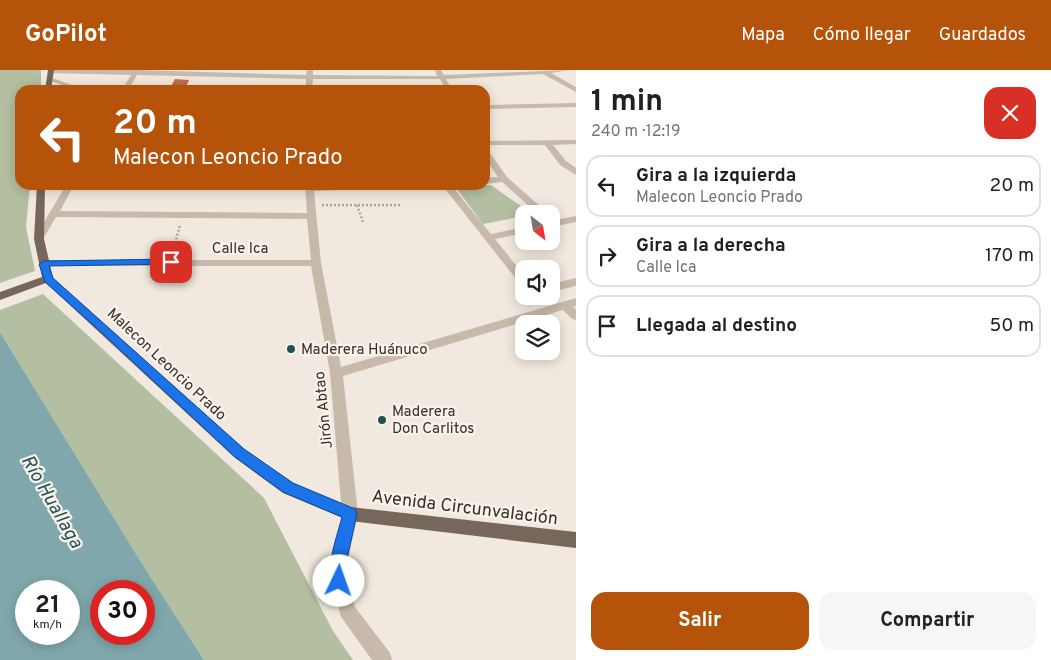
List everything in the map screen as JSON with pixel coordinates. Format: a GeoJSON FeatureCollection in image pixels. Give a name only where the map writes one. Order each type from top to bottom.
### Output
{"type":"FeatureCollection","features":[{"type":"Feature","properties":{"kind":"main road"},"geometry":{"type":"LineString","coordinates":[[0,296],[48,280],[40,240],[41,190]]}},
{"type":"Feature","properties":{"kind":"main road","name":"Malecon Leoncio Prado"},"geometry":{"type":"LineString","coordinates":[[48,280],[104,328],[239,453],[288,488],[350,514]]}},
{"type":"Feature","properties":{"kind":"main road","name":"Avenida Circunvalación"},"geometry":{"type":"LineString","coordinates":[[350,514],[576,540]]}},
{"type":"Feature","properties":{"kind":"street"},"geometry":{"type":"LineString","coordinates":[[308,85],[310,70]]}},
{"type":"Feature","properties":{"kind":"street"},"geometry":{"type":"LineString","coordinates":[[50,74],[136,71],[308,78],[566,70]]}},
{"type":"Feature","properties":{"kind":"street"},"geometry":{"type":"LineString","coordinates":[[128,85],[136,71]]}},
{"type":"Feature","properties":{"kind":"street"},"geometry":{"type":"LineString","coordinates":[[543,71],[576,90]]}},
{"type":"Feature","properties":{"kind":"street"},"geometry":{"type":"LineString","coordinates":[[92,78],[101,72]]}},
{"type":"Feature","properties":{"kind":"street"},"geometry":{"type":"LineString","coordinates":[[440,73],[447,85]]}},
{"type":"Feature","properties":{"kind":"street"},"geometry":{"type":"LineString","coordinates":[[50,74],[76,85]]}},
{"type":"Feature","properties":{"kind":"street"},"geometry":{"type":"LineString","coordinates":[[490,106],[576,105]]}},
{"type":"Feature","properties":{"kind":"street"},"geometry":{"type":"LineString","coordinates":[[490,143],[576,142]]}},
{"type":"Feature","properties":{"kind":"street"},"geometry":{"type":"LineString","coordinates":[[548,143],[563,163],[576,172]]}},
{"type":"Feature","properties":{"kind":"street"},"geometry":{"type":"LineString","coordinates":[[490,159],[504,180],[533,205]]}},
{"type":"Feature","properties":{"kind":"street"},"geometry":{"type":"LineString","coordinates":[[490,181],[504,180]]}},
{"type":"Feature","properties":{"kind":"street"},"geometry":{"type":"LineString","coordinates":[[40,240],[67,190]]}},
{"type":"Feature","properties":{"kind":"street","name":"Jirón Abtao"},"geometry":{"type":"LineString","coordinates":[[309,190],[316,263],[336,373],[350,514],[340,559],[339,581],[347,611],[384,660]]}},
{"type":"Feature","properties":{"kind":"street"},"geometry":{"type":"LineString","coordinates":[[450,190],[515,271]]}},
{"type":"Feature","properties":{"kind":"street"},"geometry":{"type":"LineString","coordinates":[[54,214],[182,215],[312,211]]}},
{"type":"Feature","properties":{"kind":"street"},"geometry":{"type":"LineString","coordinates":[[560,221],[576,219]]}},
{"type":"Feature","properties":{"kind":"street"},"geometry":{"type":"LineString","coordinates":[[487,238],[515,232]]}},
{"type":"Feature","properties":{"kind":"street","name":"Calle Ica"},"geometry":{"type":"LineString","coordinates":[[44,264],[171,262],[316,263]]}},
{"type":"Feature","properties":{"kind":"street"},"geometry":{"type":"LineString","coordinates":[[560,286],[576,282]]}},
{"type":"Feature","properties":{"kind":"street"},"geometry":{"type":"LineString","coordinates":[[336,373],[570,303],[576,316]]}},
{"type":"Feature","properties":{"kind":"path"},"geometry":{"type":"LineString","coordinates":[[312,211],[357,205],[400,205]]}},
{"type":"Feature","properties":{"kind":"path"},"geometry":{"type":"LineString","coordinates":[[357,205],[363,222]]}},
{"type":"Feature","properties":{"kind":"path"},"geometry":{"type":"LineString","coordinates":[[171,262],[182,215]]}},
{"type":"Feature","properties":{"kind":"green space"},"geometry":{"type":"Polygon","coordinates":[[[0,70],[41,70],[41,85],[15,85],[15,190],[30,190],[26,227],[35,271],[0,283],[0,70]]]}},
{"type":"Feature","properties":{"kind":"green space"},"geometry":{"type":"Polygon","coordinates":[[[491,185],[519,205],[515,205],[515,218],[483,224],[458,190],[490,190],[491,185]]]}},
{"type":"Feature","properties":{"kind":"green space"},"geometry":{"type":"Polygon","coordinates":[[[43,294],[264,498],[333,631],[353,660],[204,660],[155,584],[155,580],[153,580],[141,562],[0,332],[0,310],[43,294]]]}},
{"type":"Feature","properties":{"kind":"water","name":"Río Huallaga"},"geometry":{"type":"Polygon","coordinates":[[[0,332],[153,580],[90,580],[90,645],[155,645],[155,584],[204,660],[0,660],[0,332]]]}},
{"type":"Feature","properties":{"kind":"building"},"geometry":{"type":"Polygon","coordinates":[[[175,79],[189,80],[187,85],[172,85],[175,79]]]}},
{"type":"Feature","properties":{"kind":"place","name":"Maderera Huánuco"},"geometry":{"type":"Point","coordinates":[291,349]}},
{"type":"Feature","properties":{"kind":"place","name":"Maderera Don Carlitos"},"geometry":{"type":"Point","coordinates":[382,420]}},
{"type":"Feature","properties":{"kind":"route"},"geometry":{"type":"LineString","coordinates":[[171,262],[44,264],[48,280],[104,328],[239,453],[288,488],[350,514],[340,559],[339,581]]}}]}
